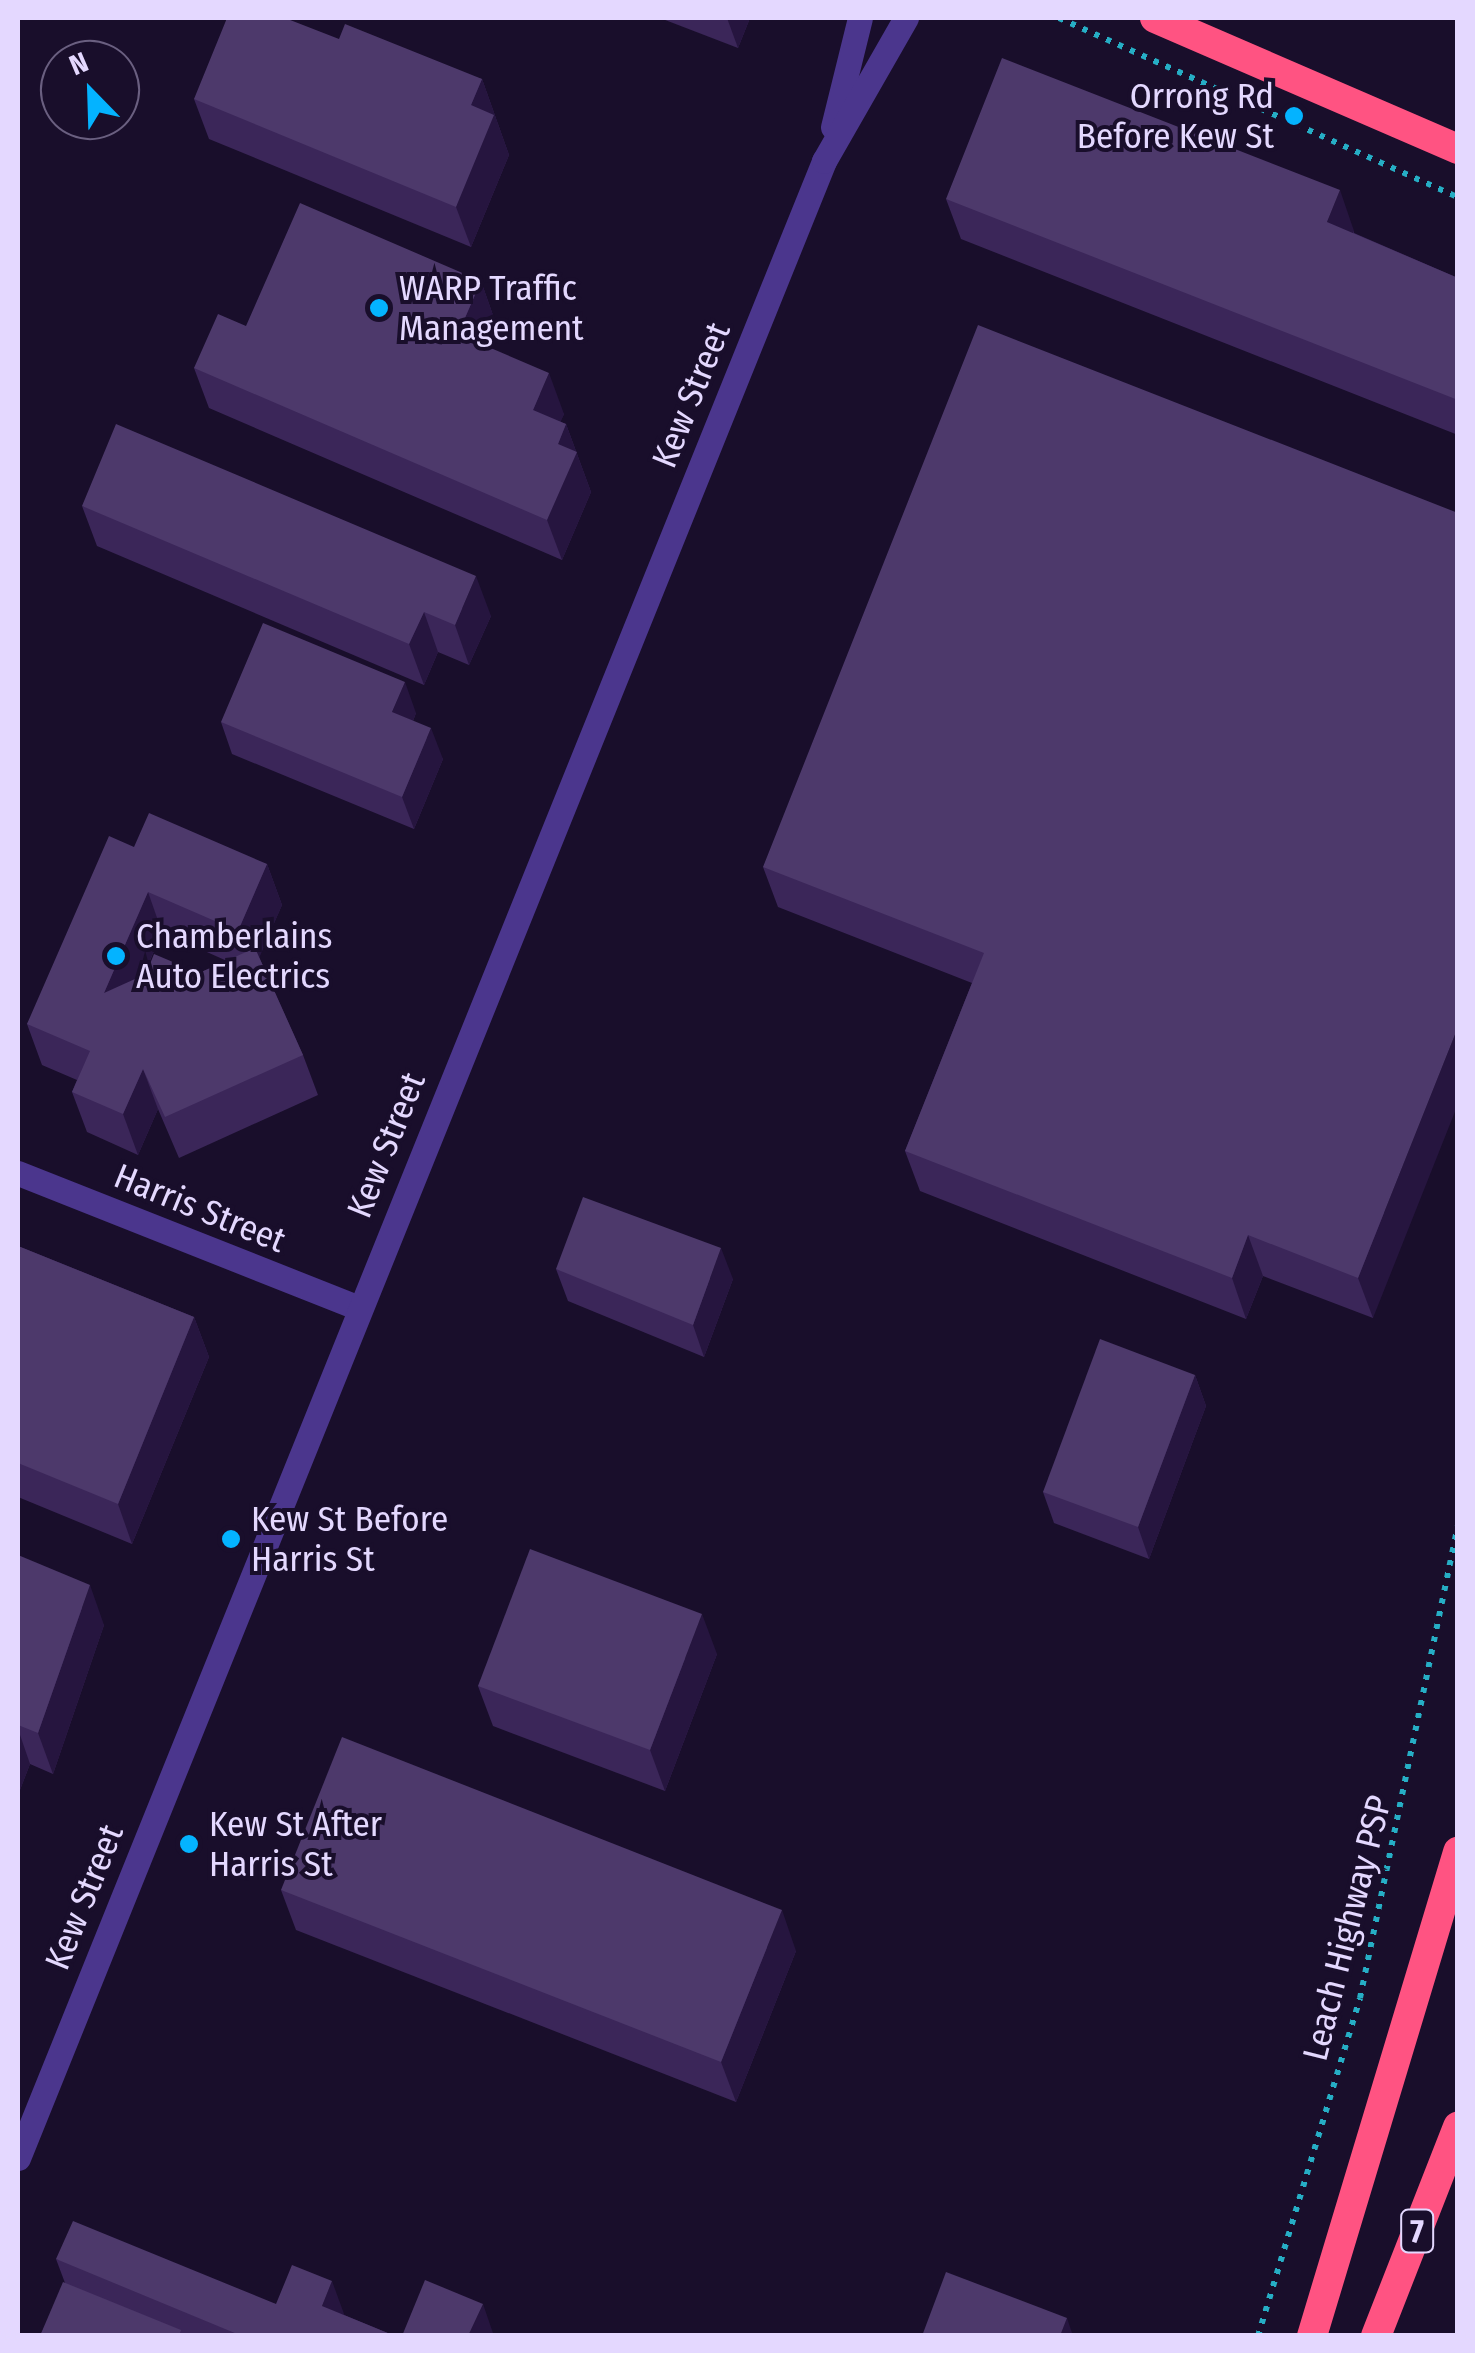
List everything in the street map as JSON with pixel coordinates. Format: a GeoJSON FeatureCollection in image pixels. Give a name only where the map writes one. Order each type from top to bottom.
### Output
{"type":"FeatureCollection","features":[{"type":"Feature","properties":{"kind":"highway"},"geometry":{"type":"LineString","coordinates":[[1155,18],[1458,148]]}},
{"type":"Feature","properties":{"kind":"highway"},"geometry":{"type":"LineString","coordinates":[[1312,2336],[1458,1852]]}},
{"type":"Feature","properties":{"kind":"highway","name":"7"},"geometry":{"type":"LineString","coordinates":[[1376,2336],[1458,2126]]}},
{"type":"Feature","properties":{"kind":"street","name":"Kew Street"},"geometry":{"type":"LineString","coordinates":[[824,161],[860,18]]}},
{"type":"Feature","properties":{"kind":"street","name":"Kew Street"},"geometry":{"type":"LineString","coordinates":[[18,2158],[357,1308],[824,161],[906,18]]}},
{"type":"Feature","properties":{"kind":"street","name":"Harris Street"},"geometry":{"type":"LineString","coordinates":[[18,1172],[357,1308]]}},
{"type":"Feature","properties":{"kind":"path"},"geometry":{"type":"LineString","coordinates":[[1060,18],[1458,197]]}},
{"type":"Feature","properties":{"kind":"path","name":"Leach Highway PSP"},"geometry":{"type":"LineString","coordinates":[[1258,2336],[1360,1998],[1458,1526]]}},
{"type":"Feature","properties":{"kind":"building"},"geometry":{"type":"Polygon","coordinates":[[[227,18],[285,18],[339,39],[345,24],[482,79],[471,105],[494,115],[456,207],[194,99],[227,18]]]}},
{"type":"Feature","properties":{"kind":"building"},"geometry":{"type":"Polygon","coordinates":[[[1002,58],[1340,190],[1327,222],[1458,278],[1458,400],[946,199],[1002,58]]]}},
{"type":"Feature","properties":{"kind":"building"},"geometry":{"type":"Polygon","coordinates":[[[300,203],[481,281],[458,334],[549,373],[533,410],[566,424],[558,444],[577,452],[547,520],[194,368],[218,314],[246,326],[300,203]]]}},
{"type":"Feature","properties":{"kind":"building"},"geometry":{"type":"Polygon","coordinates":[[[978,325],[1458,513],[1458,1027],[1358,1278],[1248,1235],[1232,1278],[905,1151],[984,953],[763,867],[978,325]]]}},
{"type":"Feature","properties":{"kind":"building"},"geometry":{"type":"Polygon","coordinates":[[[116,424],[476,576],[455,625],[424,612],[409,644],[82,506],[116,424]]]}},
{"type":"Feature","properties":{"kind":"building"},"geometry":{"type":"Polygon","coordinates":[[[263,623],[405,682],[392,712],[431,728],[402,797],[221,722],[263,623]]]}},
{"type":"Feature","properties":{"kind":"building"},"geometry":{"type":"Polygon","coordinates":[[[149,813],[267,864],[238,931],[148,892],[104,993],[146,974],[154,954],[199,973],[255,948],[303,1055],[165,1117],[143,1069],[123,1114],[72,1092],[90,1051],[27,1024],[109,836],[134,847],[149,813]]]}},
{"type":"Feature","properties":{"kind":"building"},"geometry":{"type":"Polygon","coordinates":[[[583,1197],[721,1248],[693,1325],[556,1269],[583,1197]]]}},
{"type":"Feature","properties":{"kind":"building"},"geometry":{"type":"Polygon","coordinates":[[[18,1246],[194,1317],[118,1504],[18,1463],[18,1246]]]}},
{"type":"Feature","properties":{"kind":"building"},"geometry":{"type":"Polygon","coordinates":[[[1100,1339],[1195,1375],[1138,1527],[1043,1492],[1100,1339]]]}},
{"type":"Feature","properties":{"kind":"building"},"geometry":{"type":"Polygon","coordinates":[[[530,1549],[702,1614],[650,1750],[478,1686],[530,1549]]]}},
{"type":"Feature","properties":{"kind":"building"},"geometry":{"type":"Polygon","coordinates":[[[18,1555],[90,1585],[38,1733],[18,1725],[18,1555]]]}},
{"type":"Feature","properties":{"kind":"building"},"geometry":{"type":"Polygon","coordinates":[[[342,1737],[782,1910],[721,2062],[281,1890],[342,1737]]]}},
{"type":"Feature","properties":{"kind":"building"},"geometry":{"type":"Polygon","coordinates":[[[73,2221],[276,2304],[292,2265],[332,2281],[322,2306],[395,2336],[242,2336],[56,2259],[73,2221]]]}},
{"type":"Feature","properties":{"kind":"building"},"geometry":{"type":"Polygon","coordinates":[[[946,2272],[1067,2318],[1060,2336],[922,2336],[946,2272]]]}},
{"type":"Feature","properties":{"kind":"building"},"geometry":{"type":"Polygon","coordinates":[[[425,2280],[483,2304],[468,2336],[402,2336],[425,2280]]]}},
{"type":"Feature","properties":{"kind":"building"},"geometry":{"type":"Polygon","coordinates":[[[63,2282],[181,2330],[179,2336],[40,2336],[63,2282]]]}},
{"type":"Feature","properties":{"kind":"place","name":"Orrong Rd Before Kew St"},"geometry":{"type":"Point","coordinates":[1294,116]}},
{"type":"Feature","properties":{"kind":"place","name":"WARP Traffic Management"},"geometry":{"type":"Point","coordinates":[379,308]}},
{"type":"Feature","properties":{"kind":"place","name":"Chamberlains Auto Electrics"},"geometry":{"type":"Point","coordinates":[116,956]}},
{"type":"Feature","properties":{"kind":"place","name":"Kew St Before Harris St"},"geometry":{"type":"Point","coordinates":[231,1539]}},
{"type":"Feature","properties":{"kind":"place","name":"Kew St After Harris St"},"geometry":{"type":"Point","coordinates":[189,1844]}}]}
